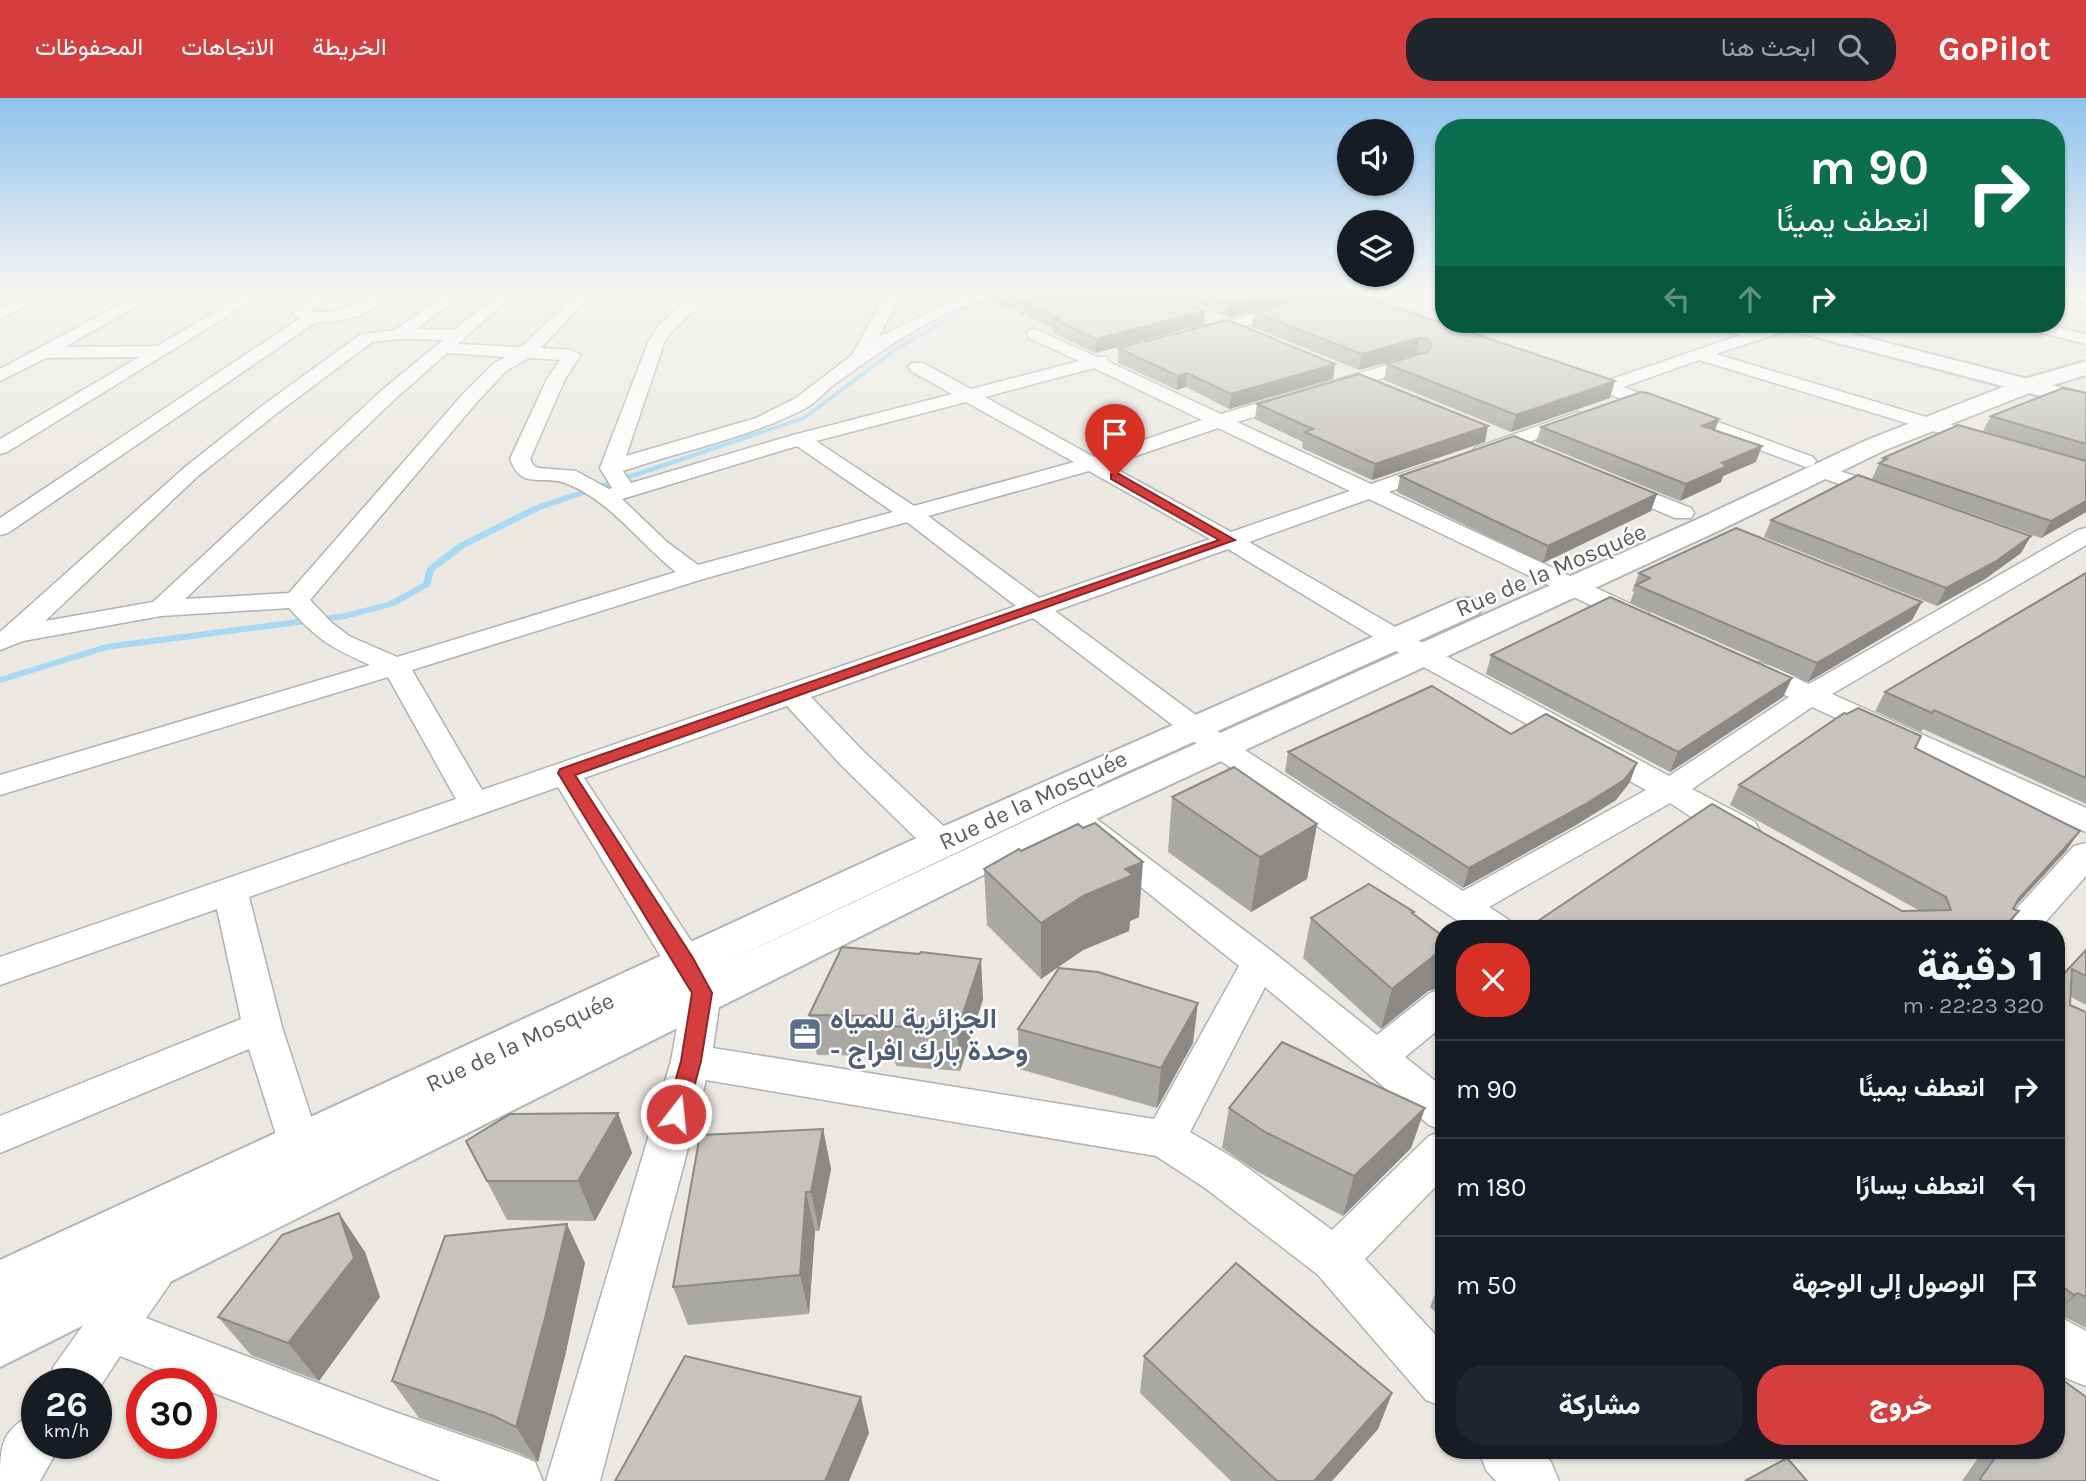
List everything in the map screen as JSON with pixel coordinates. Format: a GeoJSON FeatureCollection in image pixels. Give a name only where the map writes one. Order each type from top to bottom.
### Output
{"type":"FeatureCollection","features":[{"type":"Feature","properties":{"kind":"main road"},"geometry":{"type":"LineString","coordinates":[[1916,357],[2086,401]]}},
{"type":"Feature","properties":{"kind":"main road","name":"Rue de la Mosquée"},"geometry":{"type":"LineString","coordinates":[[0,1289],[299,1147],[694,978],[941,843],[1207,737],[1555,581],[1710,525],[1813,466],[1918,420],[2086,359]]}},
{"type":"Feature","properties":{"kind":"main road"},"geometry":{"type":"LineString","coordinates":[[2020,383],[2086,369]]}},
{"type":"Feature","properties":{"kind":"main road"},"geometry":{"type":"LineString","coordinates":[[0,1336],[159,1259],[694,978],[1071,815],[1207,737]]}},
{"type":"Feature","properties":{"kind":"street"},"geometry":{"type":"LineString","coordinates":[[0,376],[35,357]]}},
{"type":"Feature","properties":{"kind":"street"},"geometry":{"type":"LineString","coordinates":[[0,448],[151,357]]}},
{"type":"Feature","properties":{"kind":"street"},"geometry":{"type":"LineString","coordinates":[[0,528],[255,357]]}},
{"type":"Feature","properties":{"kind":"street"},"geometry":{"type":"LineString","coordinates":[[8,638],[191,472],[342,357]]}},
{"type":"Feature","properties":{"kind":"street"},"geometry":{"type":"LineString","coordinates":[[161,608],[433,357]]}},
{"type":"Feature","properties":{"kind":"street"},"geometry":{"type":"LineString","coordinates":[[8,638],[161,608],[296,600],[470,398],[500,367],[519,357]]}},
{"type":"Feature","properties":{"kind":"street"},"geometry":{"type":"LineString","coordinates":[[572,357],[556,379],[520,459],[524,470],[534,474],[568,476],[615,494],[660,547],[694,574]]}},
{"type":"Feature","properties":{"kind":"street"},"geometry":{"type":"LineString","coordinates":[[615,494],[611,468],[651,357]]}},
{"type":"Feature","properties":{"kind":"street"},"geometry":{"type":"LineString","coordinates":[[1081,357],[1658,627]]}},
{"type":"Feature","properties":{"kind":"street"},"geometry":{"type":"LineString","coordinates":[[615,494],[800,439],[1115,357]]}},
{"type":"Feature","properties":{"kind":"street"},"geometry":{"type":"LineString","coordinates":[[1608,386],[1694,357]]}},
{"type":"Feature","properties":{"kind":"street"},"geometry":{"type":"LineString","coordinates":[[1704,357],[2007,447]]}},
{"type":"Feature","properties":{"kind":"street"},"geometry":{"type":"LineString","coordinates":[[611,468],[672,447],[763,422],[803,402],[859,358]]}},
{"type":"Feature","properties":{"kind":"street"},"geometry":{"type":"LineString","coordinates":[[0,785],[694,574],[908,512],[1093,464],[1219,421],[1417,362]]}},
{"type":"Feature","properties":{"kind":"street"},"geometry":{"type":"LineString","coordinates":[[918,367],[1229,540],[1409,646],[1765,843]]}},
{"type":"Feature","properties":{"kind":"street"},"geometry":{"type":"LineString","coordinates":[[1335,369],[1385,390]]}},
{"type":"Feature","properties":{"kind":"street"},"geometry":{"type":"LineString","coordinates":[[1558,369],[1639,397],[1911,503]]}},
{"type":"Feature","properties":{"kind":"street"},"geometry":{"type":"LineString","coordinates":[[0,971],[1639,397]]}},
{"type":"Feature","properties":{"kind":"street"},"geometry":{"type":"LineString","coordinates":[[800,439],[908,512],[1207,737],[1483,920]]}},
{"type":"Feature","properties":{"kind":"street"},"geometry":{"type":"LineString","coordinates":[[1598,477],[1710,525]]}},
{"type":"Feature","properties":{"kind":"street"},"geometry":{"type":"LineString","coordinates":[[1464,906],[1671,789],[1811,695],[1925,613],[2039,548],[2086,535]]}},
{"type":"Feature","properties":{"kind":"street"},"geometry":{"type":"LineString","coordinates":[[2039,548],[2086,565]]}},
{"type":"Feature","properties":{"kind":"street"},"geometry":{"type":"LineString","coordinates":[[296,600],[323,629],[340,642],[396,666],[475,805]]}},
{"type":"Feature","properties":{"kind":"street"},"geometry":{"type":"LineString","coordinates":[[1735,661],[2086,821]]}},
{"type":"Feature","properties":{"kind":"street"},"geometry":{"type":"LineString","coordinates":[[792,694],[853,759],[941,843]]}},
{"type":"Feature","properties":{"kind":"street"},"geometry":{"type":"LineString","coordinates":[[565,773],[694,978],[691,1061],[572,1481]]}},
{"type":"Feature","properties":{"kind":"street"},"geometry":{"type":"LineString","coordinates":[[1071,815],[1260,962],[1435,1106]]}},
{"type":"Feature","properties":{"kind":"street"},"geometry":{"type":"LineString","coordinates":[[2027,920],[2086,855]]}},
{"type":"Feature","properties":{"kind":"street"},"geometry":{"type":"LineString","coordinates":[[230,890],[262,1027],[299,1147]]}},
{"type":"Feature","properties":{"kind":"street"},"geometry":{"type":"LineString","coordinates":[[1165,1139],[1260,962]]}},
{"type":"Feature","properties":{"kind":"street"},"geometry":{"type":"LineString","coordinates":[[1376,1058],[1435,1010]]}},
{"type":"Feature","properties":{"kind":"street"},"geometry":{"type":"LineString","coordinates":[[0,1135],[262,1027]]}},
{"type":"Feature","properties":{"kind":"street"},"geometry":{"type":"LineString","coordinates":[[691,1061],[1165,1139],[1221,1174],[1334,1259],[1435,1372]]}},
{"type":"Feature","properties":{"kind":"street"},"geometry":{"type":"LineString","coordinates":[[1334,1259],[1435,1158]]}},
{"type":"Feature","properties":{"kind":"street"},"geometry":{"type":"LineString","coordinates":[[83,1368],[159,1259]]}},
{"type":"Feature","properties":{"kind":"street"},"geometry":{"type":"LineString","coordinates":[[109,1328],[389,1436],[516,1481]]}},
{"type":"Feature","properties":{"kind":"street"},"geometry":{"type":"LineString","coordinates":[[2065,1346],[2086,1361]]}},
{"type":"Feature","properties":{"kind":"street"},"geometry":{"type":"LineString","coordinates":[[9,1481],[24,1459]]}},
{"type":"Feature","properties":{"kind":"street"},"geometry":{"type":"LineString","coordinates":[[1512,1459],[1532,1481]]}},
{"type":"Feature","properties":{"kind":"building"},"geometry":{"type":"Polygon","coordinates":[[[1136,357],[1317,357],[1335,364],[1231,394],[1187,373],[1178,376],[1136,357]]]}},
{"type":"Feature","properties":{"kind":"building"},"geometry":{"type":"Polygon","coordinates":[[[1412,357],[1542,357],[1615,381],[1516,415],[1387,364],[1412,357]]]}},
{"type":"Feature","properties":{"kind":"building"},"geometry":{"type":"Polygon","coordinates":[[[1359,374],[1488,426],[1375,464],[1305,432],[1313,429],[1257,404],[1359,374]]]}},
{"type":"Feature","properties":{"kind":"building"},"geometry":{"type":"Polygon","coordinates":[[[2063,388],[2086,393],[2086,444],[1991,416],[2063,388]]]}},
{"type":"Feature","properties":{"kind":"building"},"geometry":{"type":"Polygon","coordinates":[[[1641,392],[1719,419],[1702,426],[1762,446],[1722,463],[1727,466],[1686,484],[1541,427],[1641,392]]]}},
{"type":"Feature","properties":{"kind":"building"},"geometry":{"type":"Polygon","coordinates":[[[1958,425],[2086,461],[2086,501],[2051,521],[1879,463],[1887,459],[1883,458],[1958,425]]]}},
{"type":"Feature","properties":{"kind":"building"},"geometry":{"type":"Polygon","coordinates":[[[1514,436],[1657,494],[1548,546],[1400,476],[1514,436]]]}},
{"type":"Feature","properties":{"kind":"building"},"geometry":{"type":"Polygon","coordinates":[[[1858,475],[2031,536],[1995,562],[1946,588],[1771,520],[1858,475]]]}},
{"type":"Feature","properties":{"kind":"building"},"geometry":{"type":"Polygon","coordinates":[[[1736,528],[1922,602],[1817,663],[1636,585],[1650,578],[1639,573],[1736,528]]]}},
{"type":"Feature","properties":{"kind":"building"},"geometry":{"type":"Polygon","coordinates":[[[2086,573],[2086,778],[1934,710],[1932,713],[1885,692],[2086,573]]]}},
{"type":"Feature","properties":{"kind":"building"},"geometry":{"type":"Polygon","coordinates":[[[1610,597],[1792,678],[1678,752],[1491,655],[1610,597]]]}},
{"type":"Feature","properties":{"kind":"building"},"geometry":{"type":"Polygon","coordinates":[[[1432,686],[1511,734],[1546,714],[1637,763],[1624,780],[1584,805],[1469,868],[1288,752],[1432,686]]]}},
{"type":"Feature","properties":{"kind":"building"},"geometry":{"type":"Polygon","coordinates":[[[1858,708],[1921,736],[1915,748],[2080,831],[2019,898],[2013,909],[2019,911],[2010,920],[1539,920],[1712,804],[1902,911],[1951,910],[1946,897],[1739,785],[1844,713],[1858,708]]]}},
{"type":"Feature","properties":{"kind":"building"},"geometry":{"type":"Polygon","coordinates":[[[1234,767],[1317,824],[1260,857],[1172,797],[1234,767]]]}},
{"type":"Feature","properties":{"kind":"building"},"geometry":{"type":"Polygon","coordinates":[[[1095,823],[1143,862],[1125,869],[1133,875],[1085,895],[1041,923],[984,869],[1019,849],[1021,851],[1078,824],[1083,828],[1095,823]]]}},
{"type":"Feature","properties":{"kind":"building"},"geometry":{"type":"Polygon","coordinates":[[[1369,884],[1414,912],[1412,913],[1435,930],[1435,955],[1392,989],[1311,918],[1369,884]]]}},
{"type":"Feature","properties":{"kind":"building"},"geometry":{"type":"Polygon","coordinates":[[[842,947],[981,959],[957,1031],[891,1026],[894,1016],[809,1015],[842,947]]]}},
{"type":"Feature","properties":{"kind":"building"},"geometry":{"type":"Polygon","coordinates":[[[2086,950],[2086,976],[2072,969],[2070,1005],[2086,1012],[2086,1297],[2078,1293],[2074,1295],[2065,1288],[2065,972],[2086,950]]]}},
{"type":"Feature","properties":{"kind":"building"},"geometry":{"type":"Polygon","coordinates":[[[1059,968],[1098,972],[1198,1003],[1161,1068],[1018,1029],[1059,968]]]}},
{"type":"Feature","properties":{"kind":"building"},"geometry":{"type":"Polygon","coordinates":[[[1282,1042],[1425,1108],[1354,1176],[1265,1132],[1229,1108],[1282,1042]]]}},
{"type":"Feature","properties":{"kind":"building"},"geometry":{"type":"Polygon","coordinates":[[[618,1113],[578,1181],[487,1181],[466,1141],[510,1114],[618,1113]]]}},
{"type":"Feature","properties":{"kind":"building"},"geometry":{"type":"Polygon","coordinates":[[[823,1129],[811,1192],[806,1192],[800,1275],[673,1287],[700,1135],[823,1129]]]}},
{"type":"Feature","properties":{"kind":"building"},"geometry":{"type":"Polygon","coordinates":[[[339,1213],[354,1258],[288,1343],[218,1317],[282,1235],[339,1213]]]}},
{"type":"Feature","properties":{"kind":"building"},"geometry":{"type":"Polygon","coordinates":[[[567,1224],[516,1427],[494,1416],[392,1381],[445,1236],[567,1224]]]}},
{"type":"Feature","properties":{"kind":"building"},"geometry":{"type":"Polygon","coordinates":[[[1236,1263],[1392,1393],[1314,1481],[1277,1481],[1144,1356],[1236,1263]]]}},
{"type":"Feature","properties":{"kind":"building"},"geometry":{"type":"Polygon","coordinates":[[[685,1356],[861,1397],[825,1481],[615,1481],[685,1356]]]}},
{"type":"Feature","properties":{"kind":"building"},"geometry":{"type":"Polygon","coordinates":[[[2065,1382],[2086,1397],[2086,1481],[1980,1479],[1994,1459],[2065,1459],[2065,1382]]]}},
{"type":"Feature","properties":{"kind":"building"},"geometry":{"type":"Polygon","coordinates":[[[1788,1459],[1807,1481],[1745,1481],[1788,1459]]]}},
{"type":"Feature","properties":{"kind":"waterway"},"geometry":{"type":"LineString","coordinates":[[0,680],[106,647],[345,616],[391,604],[427,584],[430,570],[461,546],[537,508],[804,418],[886,357]]}},
{"type":"Feature","properties":{"kind":"place","name":"الجزائرية للمياه - وحدة بارك افراج"},"geometry":{"type":"Point","coordinates":[805,1034]}},
{"type":"Feature","properties":{"kind":"route"},"geometry":{"type":"LineString","coordinates":[[676,1114],[691,1061],[702,993],[686,963],[565,773],[1229,540],[1115,476]]}}]}
